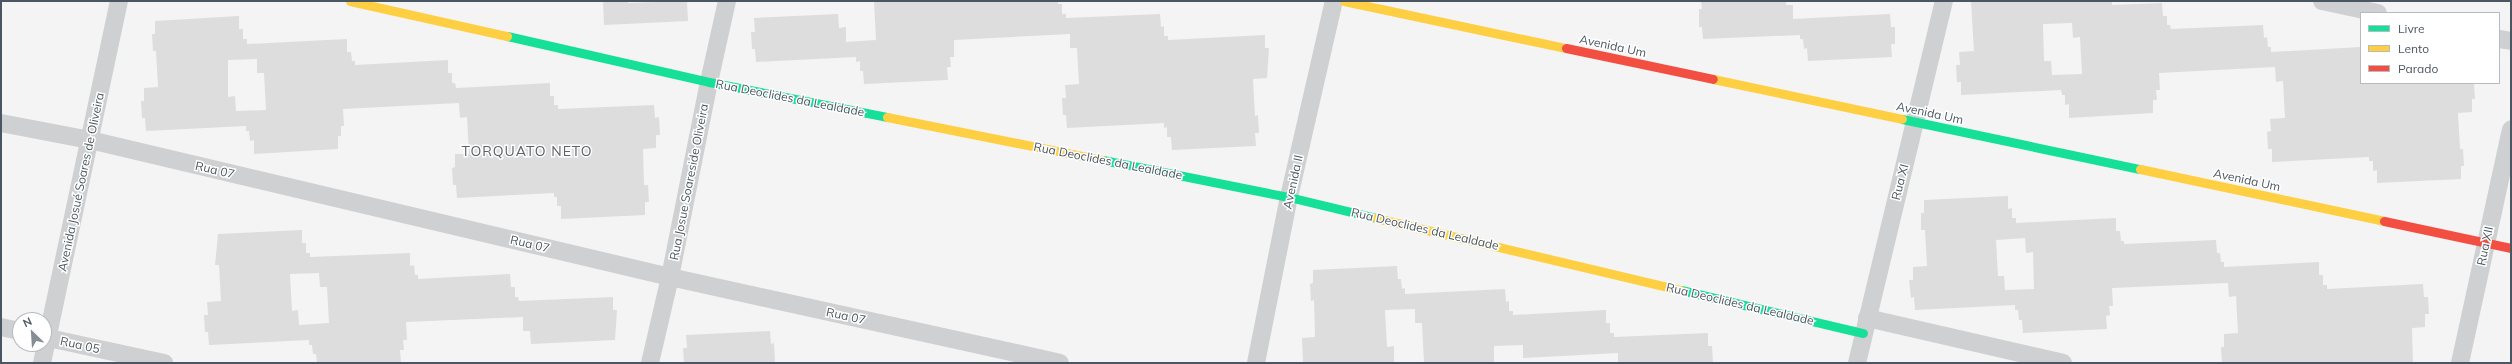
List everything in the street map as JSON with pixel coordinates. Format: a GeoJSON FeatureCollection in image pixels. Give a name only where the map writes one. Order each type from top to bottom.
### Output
{"type":"FeatureCollection","features":[{"type":"Feature","properties":{"kind":"street","name":"Avenida Josué Soares de Oliveira"},"geometry":{"type":"LineString","coordinates":[[51,312],[90,140],[119,1]]}},
{"type":"Feature","properties":{"kind":"street","name":"Rua Deoclides da Lealdade"},"geometry":{"type":"LineString","coordinates":[[350,1],[709,82],[1290,197],[1865,326],[2063,363]]}},
{"type":"Feature","properties":{"kind":"street","name":"Rua Josue Soareside Oliveira"},"geometry":{"type":"LineString","coordinates":[[650,363],[670,277],[709,82],[727,1]]}},
{"type":"Feature","properties":{"kind":"street","name":"Avenida II"},"geometry":{"type":"LineString","coordinates":[[1256,363],[1290,197],[1334,1]]}},
{"type":"Feature","properties":{"kind":"street","name":"Avenida Um"},"geometry":{"type":"LineString","coordinates":[[1344,1],[2511,248]]}},
{"type":"Feature","properties":{"kind":"street","name":"Rua XI"},"geometry":{"type":"LineString","coordinates":[[1857,363],[1944,1]]}},
{"type":"Feature","properties":{"kind":"street"},"geometry":{"type":"LineString","coordinates":[[2322,1],[2373,12]]}},
{"type":"Feature","properties":{"kind":"street"},"geometry":{"type":"LineString","coordinates":[[2500,39],[2511,41]]}},
{"type":"Feature","properties":{"kind":"street","name":"Rua 07"},"geometry":{"type":"LineString","coordinates":[[1,123],[90,140],[670,277],[1060,363]]}},
{"type":"Feature","properties":{"kind":"street","name":"Rua XII"},"geometry":{"type":"LineString","coordinates":[[2460,363],[2511,129]]}},
{"type":"Feature","properties":{"kind":"street"},"geometry":{"type":"LineString","coordinates":[[1,327],[12,330]]}},
{"type":"Feature","properties":{"kind":"street","name":"Rua 05"},"geometry":{"type":"LineString","coordinates":[[52,339],[164,363]]}},
{"type":"Feature","properties":{"kind":"street","name":"Avenida Josué Soares de Oliveira"},"geometry":{"type":"LineString","coordinates":[[42,363],[43,352]]}},
{"type":"Feature","properties":{"kind":"building"},"geometry":{"type":"Polygon","coordinates":[[[603,1],[627,1],[628,3],[687,1],[688,21],[604,25],[603,1]]]}},
{"type":"Feature","properties":{"kind":"building"},"geometry":{"type":"Polygon","coordinates":[[[874,1],[1058,1],[1058,4],[1062,4],[1062,14],[1066,14],[1066,18],[1160,14],[1161,27],[1164,26],[1164,36],[1168,36],[1168,40],[1265,35],[1265,48],[1269,48],[1267,78],[1253,79],[1255,116],[1258,115],[1259,133],[1255,133],[1256,146],[1172,150],[1171,137],[1167,137],[1167,127],[1164,128],[1164,123],[1067,128],[1066,115],[1063,115],[1062,98],[1066,98],[1065,85],[1079,84],[1077,48],[1070,48],[1070,34],[954,40],[954,57],[950,57],[951,67],[947,67],[948,80],[864,84],[863,71],[860,71],[860,61],[856,62],[856,57],[756,62],[755,49],[752,49],[751,32],[755,32],[754,18],[838,14],[839,28],[846,27],[846,42],[876,40],[874,1]]]}},
{"type":"Feature","properties":{"kind":"building"},"geometry":{"type":"Polygon","coordinates":[[[1701,1],[1786,1],[1786,5],[1793,5],[1793,19],[1890,14],[1891,27],[1895,27],[1895,44],[1891,44],[1892,57],[1808,61],[1807,48],[1804,49],[1803,39],[1800,39],[1800,35],[1703,39],[1702,27],[1699,27],[1699,9],[1702,9],[1701,1]]]}},
{"type":"Feature","properties":{"kind":"building"},"geometry":{"type":"Polygon","coordinates":[[[1971,1],[2112,1],[2112,5],[2162,3],[2163,16],[2167,16],[2167,25],[2170,25],[2171,29],[2263,25],[2264,38],[2267,37],[2268,47],[2271,47],[2271,52],[2360,47],[2360,84],[2474,84],[2475,99],[2472,99],[2472,112],[2458,113],[2460,149],[2463,149],[2464,166],[2461,166],[2461,179],[2377,183],[2377,170],[2373,171],[2373,161],[2369,161],[2369,157],[2272,162],[2272,149],[2268,149],[2267,132],[2271,131],[2270,119],[2285,118],[2283,81],[2276,82],[2275,67],[2159,73],[2160,90],[2156,90],[2157,100],[2153,100],[2153,113],[2069,118],[2069,104],[2065,105],[2065,95],[2062,95],[2061,90],[1961,95],[1961,82],[1957,82],[1956,65],[1960,65],[1959,52],[1974,51],[1971,1]],[[2072,23],[2043,24],[2044,61],[2051,61],[2052,75],[2082,74],[2080,37],[2073,38],[2072,23]]]}},
{"type":"Feature","properties":{"kind":"building"},"geometry":{"type":"Polygon","coordinates":[[[239,16],[239,29],[243,29],[243,39],[247,39],[247,44],[347,39],[347,52],[351,52],[352,61],[355,61],[355,65],[448,60],[448,73],[452,73],[452,83],[455,83],[456,88],[550,83],[550,96],[554,96],[554,105],[558,105],[558,109],[654,105],[655,118],[659,117],[660,135],[656,135],[656,148],[643,149],[644,185],[648,185],[649,202],[645,202],[645,215],[561,219],[561,206],[557,206],[557,197],[554,197],[554,193],[457,198],[456,185],[453,185],[452,168],[455,167],[455,154],[469,154],[467,117],[460,118],[459,103],[343,109],[344,126],[341,126],[341,136],[338,136],[338,149],[254,154],[254,140],[250,141],[249,131],[246,131],[246,126],[146,131],[145,118],[142,118],[141,101],[144,101],[144,88],[158,87],[156,51],[153,51],[152,34],[155,34],[155,21],[239,16]],[[257,59],[228,60],[228,97],[235,96],[236,111],[266,110],[264,73],[257,73],[257,59]]]}},
{"type":"Feature","properties":{"kind":"building"},"geometry":{"type":"Polygon","coordinates":[[[2008,196],[2008,209],[2012,208],[2012,218],[2016,218],[2016,223],[2116,218],[2116,231],[2120,231],[2121,241],[2124,241],[2124,244],[2216,240],[2217,253],[2220,253],[2221,262],[2224,262],[2224,267],[2319,262],[2319,275],[2323,275],[2323,285],[2327,285],[2327,289],[2423,284],[2424,297],[2428,297],[2429,314],[2425,314],[2425,327],[2412,328],[2413,363],[2222,363],[2221,347],[2224,347],[2224,334],[2238,333],[2236,296],[2229,297],[2228,283],[2112,288],[2113,306],[2109,306],[2110,315],[2106,316],[2107,329],[2023,333],[2022,320],[2019,320],[2018,310],[2015,310],[2015,305],[1915,310],[1914,297],[1911,298],[1909,280],[1913,280],[1913,267],[1927,266],[1925,230],[1921,230],[1921,213],[1924,213],[1924,200],[2008,196]],[[2025,238],[1996,240],[1998,276],[2004,276],[2005,290],[2034,289],[2033,252],[2026,253],[2025,238]]]}},
{"type":"Feature","properties":{"kind":"building"},"geometry":{"type":"Polygon","coordinates":[[[302,230],[302,243],[306,243],[306,253],[310,253],[310,257],[410,253],[410,266],[414,265],[415,275],[418,275],[418,279],[510,274],[511,287],[515,287],[515,297],[518,297],[519,301],[613,297],[613,310],[617,310],[615,340],[531,344],[530,331],[523,331],[523,317],[406,322],[407,340],[403,340],[404,350],[400,350],[401,363],[317,363],[316,354],[313,354],[312,345],[309,345],[309,340],[209,345],[208,332],[205,332],[204,315],[208,315],[207,302],[221,301],[219,265],[215,265],[218,234],[302,230]],[[319,273],[290,274],[292,311],[298,310],[299,325],[329,323],[327,287],[320,287],[319,273]]]}},
{"type":"Feature","properties":{"kind":"building"},"geometry":{"type":"Polygon","coordinates":[[[1397,266],[1398,279],[1401,279],[1402,289],[1405,288],[1405,294],[1505,289],[1506,302],[1509,301],[1509,311],[1513,311],[1513,315],[1606,310],[1606,323],[1610,323],[1610,333],[1614,333],[1614,337],[1708,333],[1708,346],[1712,346],[1713,363],[1618,363],[1618,353],[1523,358],[1523,345],[1494,346],[1494,363],[1424,363],[1422,323],[1415,323],[1415,309],[1385,310],[1387,347],[1394,346],[1394,363],[1303,363],[1302,338],[1315,337],[1314,300],[1311,301],[1310,284],[1313,283],[1313,270],[1397,266]]]}},
{"type":"Feature","properties":{"kind":"building"},"geometry":{"type":"Polygon","coordinates":[[[770,331],[771,344],[774,343],[775,363],[684,363],[683,348],[687,348],[686,335],[770,331]]]}},
{"type":"Feature","properties":{"kind":"traffic: fast"},"geometry":{"type":"LineString","coordinates":[[507,36],[709,82],[887,117]]}},
{"type":"Feature","properties":{"kind":"traffic: fast"},"geometry":{"type":"LineString","coordinates":[[1902,119],[2140,169]]}},
{"type":"Feature","properties":{"kind":"traffic: fast"},"geometry":{"type":"LineString","coordinates":[[1103,160],[1289,197],[1376,218]]}},
{"type":"Feature","properties":{"kind":"traffic: fast"},"geometry":{"type":"LineString","coordinates":[[1681,290],[1863,333]]}},
{"type":"Feature","properties":{"kind":"traffic: slow"},"geometry":{"type":"LineString","coordinates":[[350,1],[507,36]]}},
{"type":"Feature","properties":{"kind":"traffic: slow"},"geometry":{"type":"LineString","coordinates":[[1344,1],[1566,48]]}},
{"type":"Feature","properties":{"kind":"traffic: slow"},"geometry":{"type":"LineString","coordinates":[[1713,79],[1902,119]]}},
{"type":"Feature","properties":{"kind":"traffic: slow"},"geometry":{"type":"LineString","coordinates":[[887,117],[1103,160]]}},
{"type":"Feature","properties":{"kind":"traffic: slow"},"geometry":{"type":"LineString","coordinates":[[2140,169],[2384,221]]}},
{"type":"Feature","properties":{"kind":"traffic: slow"},"geometry":{"type":"LineString","coordinates":[[1376,218],[1681,290]]}},
{"type":"Feature","properties":{"kind":"traffic: jam"},"geometry":{"type":"LineString","coordinates":[[1566,48],[1713,79]]}},
{"type":"Feature","properties":{"kind":"traffic: jam"},"geometry":{"type":"LineString","coordinates":[[2384,221],[2511,248]]}},
{"type":"Feature","properties":{"kind":"district","name":"TORQUATO NETO"},"geometry":{"type":"Point","coordinates":[527,151]}}]}
